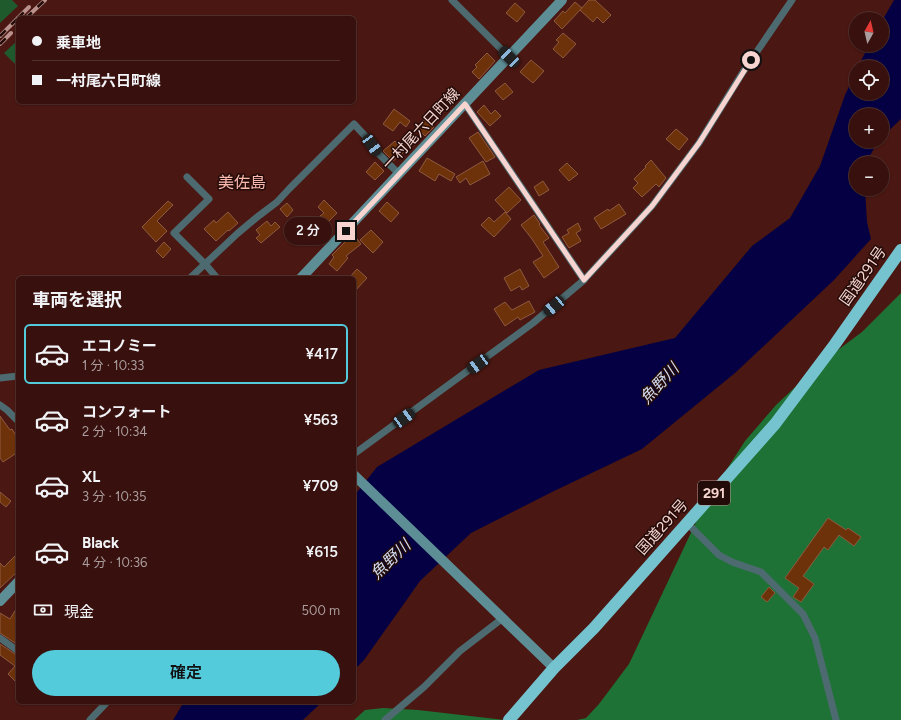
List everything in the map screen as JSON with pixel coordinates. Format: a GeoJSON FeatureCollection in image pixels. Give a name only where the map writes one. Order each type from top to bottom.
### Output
{"type":"FeatureCollection","features":[{"type":"Feature","properties":{"kind":"highway","name":"国道291号"},"geometry":{"type":"LineString","coordinates":[[509,720],[554,668],[594,628],[775,424],[835,344],[901,250]]}},
{"type":"Feature","properties":{"kind":"main road","name":"一村尾六日町線"},"geometry":{"type":"LineString","coordinates":[[304,276],[562,0]]}},
{"type":"Feature","properties":{"kind":"main road"},"geometry":{"type":"LineString","coordinates":[[356,477],[554,668]]}},
{"type":"Feature","properties":{"kind":"main road"},"geometry":{"type":"LineString","coordinates":[[0,601],[16,584]]}},
{"type":"Feature","properties":{"kind":"street"},"geometry":{"type":"LineString","coordinates":[[452,0],[509,57]]}},
{"type":"Feature","properties":{"kind":"street"},"geometry":{"type":"LineString","coordinates":[[356,453],[533,323],[584,280],[652,206],[699,143],[743,72],[792,0]]}},
{"type":"Feature","properties":{"kind":"street"},"geometry":{"type":"LineString","coordinates":[[465,104],[584,280]]}},
{"type":"Feature","properties":{"kind":"street"},"geometry":{"type":"LineString","coordinates":[[192,276],[206,265],[238,233],[277,202],[354,124],[378,153],[399,174]]}},
{"type":"Feature","properties":{"kind":"street"},"geometry":{"type":"LineString","coordinates":[[187,177],[209,199],[174,233],[206,265],[214,276]]}},
{"type":"Feature","properties":{"kind":"street"},"geometry":{"type":"LineString","coordinates":[[0,378],[16,376]]}},
{"type":"Feature","properties":{"kind":"street"},"geometry":{"type":"LineString","coordinates":[[0,405],[16,419]]}},
{"type":"Feature","properties":{"kind":"street"},"geometry":{"type":"LineString","coordinates":[[687,523],[719,555],[732,562],[761,572],[804,614],[815,638],[836,720]]}},
{"type":"Feature","properties":{"kind":"street"},"geometry":{"type":"LineString","coordinates":[[385,720],[424,688],[460,651],[503,618]]}},
{"type":"Feature","properties":{"kind":"street"},"geometry":{"type":"LineString","coordinates":[[0,638],[16,650]]}},
{"type":"Feature","properties":{"kind":"street"},"geometry":{"type":"LineString","coordinates":[[90,720],[105,704]]}},
{"type":"Feature","properties":{"kind":"green space"},"geometry":{"type":"Polygon","coordinates":[[[0,0],[12,0],[18,6],[0,23],[0,0]]]}},
{"type":"Feature","properties":{"kind":"green space"},"geometry":{"type":"Polygon","coordinates":[[[16,42],[16,65],[4,53],[16,42]]]}},
{"type":"Feature","properties":{"kind":"green space"},"geometry":{"type":"Polygon","coordinates":[[[901,293],[901,720],[577,720],[586,718],[599,704],[629,664],[705,503],[745,441],[776,405],[823,361],[862,332],[901,293]]]}},
{"type":"Feature","properties":{"kind":"green space"},"geometry":{"type":"Polygon","coordinates":[[[383,708],[418,710],[505,720],[354,720],[365,710],[383,708]]]}},
{"type":"Feature","properties":{"kind":"water","name":"魚野川"},"geometry":{"type":"Polygon","coordinates":[[[894,0],[901,0],[901,119],[889,130],[889,108],[849,108],[849,148],[874,148],[870,156],[849,156],[849,196],[865,196],[867,222],[871,239],[834,280],[735,373],[642,449],[471,533],[420,581],[364,660],[356,668],[356,493],[377,467],[539,370],[675,338],[752,246],[790,218],[820,166],[849,87],[849,100],[889,100],[889,60],[862,60],[866,52],[889,52],[889,12],[887,12],[894,0]]]}},
{"type":"Feature","properties":{"kind":"water"},"geometry":{"type":"Polygon","coordinates":[[[183,704],[320,704],[303,720],[173,720],[183,704]]]}},
{"type":"Feature","properties":{"kind":"building"},"geometry":{"type":"Polygon","coordinates":[[[589,0],[595,0],[611,15],[603,23],[597,17],[593,22],[580,10],[589,0]]]}},
{"type":"Feature","properties":{"kind":"building"},"geometry":{"type":"Polygon","coordinates":[[[575,2],[582,8],[562,29],[554,21],[563,11],[565,13],[575,2]]]}},
{"type":"Feature","properties":{"kind":"building"},"geometry":{"type":"Polygon","coordinates":[[[515,3],[525,12],[517,22],[506,13],[515,3]]]}},
{"type":"Feature","properties":{"kind":"building"},"geometry":{"type":"Polygon","coordinates":[[[563,33],[576,44],[563,58],[553,49],[559,42],[556,40],[563,33]]]}},
{"type":"Feature","properties":{"kind":"building"},"geometry":{"type":"Polygon","coordinates":[[[487,53],[495,61],[479,79],[472,72],[477,67],[475,65],[487,53]]]}},
{"type":"Feature","properties":{"kind":"building"},"geometry":{"type":"Polygon","coordinates":[[[531,60],[544,71],[533,83],[520,72],[531,60]]]}},
{"type":"Feature","properties":{"kind":"building"},"geometry":{"type":"Polygon","coordinates":[[[505,83],[513,92],[503,100],[495,91],[505,83]]]}},
{"type":"Feature","properties":{"kind":"building"},"geometry":{"type":"Polygon","coordinates":[[[484,105],[491,114],[495,110],[501,116],[490,126],[477,112],[484,105]]]}},
{"type":"Feature","properties":{"kind":"building"},"geometry":{"type":"Polygon","coordinates":[[[394,109],[410,121],[406,127],[400,122],[393,131],[383,124],[394,109]]]}},
{"type":"Feature","properties":{"kind":"building"},"geometry":{"type":"Polygon","coordinates":[[[425,119],[434,127],[425,136],[417,128],[425,119]]]}},
{"type":"Feature","properties":{"kind":"building"},"geometry":{"type":"Polygon","coordinates":[[[676,129],[688,139],[679,150],[666,139],[676,129]]]}},
{"type":"Feature","properties":{"kind":"building"},"geometry":{"type":"Polygon","coordinates":[[[478,132],[495,157],[486,162],[469,138],[478,132]]]}},
{"type":"Feature","properties":{"kind":"building"},"geometry":{"type":"Polygon","coordinates":[[[395,141],[404,152],[393,161],[383,151],[395,141]]]}},
{"type":"Feature","properties":{"kind":"building"},"geometry":{"type":"Polygon","coordinates":[[[427,158],[455,174],[451,181],[439,174],[435,181],[419,171],[427,158]]]}},
{"type":"Feature","properties":{"kind":"building"},"geometry":{"type":"Polygon","coordinates":[[[651,160],[666,178],[659,187],[656,184],[642,197],[633,188],[638,183],[634,179],[651,160]]]}},
{"type":"Feature","properties":{"kind":"building"},"geometry":{"type":"Polygon","coordinates":[[[483,161],[490,174],[470,185],[466,178],[460,183],[456,177],[483,161]]]}},
{"type":"Feature","properties":{"kind":"building"},"geometry":{"type":"Polygon","coordinates":[[[375,162],[384,171],[375,180],[366,172],[375,162]]]}},
{"type":"Feature","properties":{"kind":"building"},"geometry":{"type":"Polygon","coordinates":[[[567,163],[578,174],[569,181],[559,170],[567,163]]]}},
{"type":"Feature","properties":{"kind":"building"},"geometry":{"type":"Polygon","coordinates":[[[543,181],[549,190],[539,196],[534,187],[543,181]]]}},
{"type":"Feature","properties":{"kind":"building"},"geometry":{"type":"Polygon","coordinates":[[[509,187],[521,200],[507,213],[495,200],[509,187]]]}},
{"type":"Feature","properties":{"kind":"building"},"geometry":{"type":"Polygon","coordinates":[[[324,200],[337,213],[327,223],[320,216],[324,213],[318,207],[324,200]]]}},
{"type":"Feature","properties":{"kind":"building"},"geometry":{"type":"Polygon","coordinates":[[[168,201],[173,205],[157,221],[167,231],[156,242],[142,227],[168,201]]]}},
{"type":"Feature","properties":{"kind":"building"},"geometry":{"type":"Polygon","coordinates":[[[387,202],[399,213],[391,222],[379,211],[387,202]]]}},
{"type":"Feature","properties":{"kind":"building"},"geometry":{"type":"Polygon","coordinates":[[[287,203],[293,210],[287,217],[280,209],[287,203]]]}},
{"type":"Feature","properties":{"kind":"building"},"geometry":{"type":"Polygon","coordinates":[[[619,204],[626,214],[601,229],[594,218],[608,209],[609,211],[619,204]]]}},
{"type":"Feature","properties":{"kind":"building"},"geometry":{"type":"Polygon","coordinates":[[[228,212],[238,223],[216,241],[204,229],[214,220],[216,223],[228,212]]]}},
{"type":"Feature","properties":{"kind":"building"},"geometry":{"type":"Polygon","coordinates":[[[505,212],[511,219],[494,237],[481,225],[489,217],[494,222],[505,212]]]}},
{"type":"Feature","properties":{"kind":"building"},"geometry":{"type":"Polygon","coordinates":[[[534,215],[540,224],[539,225],[549,238],[543,242],[559,267],[544,278],[533,262],[543,256],[521,225],[534,215]]]}},
{"type":"Feature","properties":{"kind":"building"},"geometry":{"type":"Polygon","coordinates":[[[267,221],[271,226],[275,222],[280,227],[261,243],[256,238],[260,235],[256,230],[267,221]]]}},
{"type":"Feature","properties":{"kind":"building"},"geometry":{"type":"Polygon","coordinates":[[[578,223],[581,230],[576,233],[581,241],[569,248],[562,237],[569,233],[567,230],[578,223]]]}},
{"type":"Feature","properties":{"kind":"building"},"geometry":{"type":"Polygon","coordinates":[[[371,230],[383,242],[373,253],[360,240],[371,230]]]}},
{"type":"Feature","properties":{"kind":"building"},"geometry":{"type":"Polygon","coordinates":[[[353,234],[361,244],[346,256],[348,258],[337,271],[329,264],[334,257],[332,255],[353,234]]]}},
{"type":"Feature","properties":{"kind":"building"},"geometry":{"type":"Polygon","coordinates":[[[164,242],[171,249],[163,258],[156,251],[164,242]]]}},
{"type":"Feature","properties":{"kind":"building"},"geometry":{"type":"Polygon","coordinates":[[[357,269],[367,278],[356,290],[356,276],[351,276],[357,269]]]}},
{"type":"Feature","properties":{"kind":"building"},"geometry":{"type":"Polygon","coordinates":[[[520,269],[529,286],[522,290],[520,286],[511,291],[504,278],[520,269]]]}},
{"type":"Feature","properties":{"kind":"building"},"geometry":{"type":"Polygon","coordinates":[[[529,301],[535,312],[520,320],[518,317],[505,326],[494,309],[505,302],[512,310],[529,301]]]}},
{"type":"Feature","properties":{"kind":"building"},"geometry":{"type":"Polygon","coordinates":[[[0,416],[16,436],[16,453],[3,462],[0,458],[0,416]]]}},
{"type":"Feature","properties":{"kind":"building"},"geometry":{"type":"Polygon","coordinates":[[[0,492],[11,501],[6,507],[0,502],[0,492]]]}},
{"type":"Feature","properties":{"kind":"building"},"geometry":{"type":"Polygon","coordinates":[[[828,518],[846,530],[848,528],[861,537],[854,546],[839,535],[828,550],[824,547],[803,576],[814,584],[801,602],[793,597],[799,588],[785,578],[828,518]]]}},
{"type":"Feature","properties":{"kind":"building"},"geometry":{"type":"Polygon","coordinates":[[[16,555],[16,573],[0,588],[0,563],[4,567],[16,555]]]}},
{"type":"Feature","properties":{"kind":"building"},"geometry":{"type":"Polygon","coordinates":[[[769,587],[775,593],[767,602],[761,597],[769,587]]]}},
{"type":"Feature","properties":{"kind":"building"},"geometry":{"type":"Polygon","coordinates":[[[16,609],[16,644],[0,633],[0,613],[10,619],[16,609]]]}},
{"type":"Feature","properties":{"kind":"building"},"geometry":{"type":"Polygon","coordinates":[[[0,644],[16,655],[16,682],[8,674],[15,666],[0,655],[0,644]]]}},
{"type":"Feature","properties":{"kind":"railway"},"geometry":{"type":"LineString","coordinates":[[28,16],[45,0]]}},
{"type":"Feature","properties":{"kind":"railway"},"geometry":{"type":"LineString","coordinates":[[20,16],[29,7]]}},
{"type":"Feature","properties":{"kind":"railway"},"geometry":{"type":"LineString","coordinates":[[0,36],[16,20]]}},
{"type":"Feature","properties":{"kind":"railway"},"geometry":{"type":"LineString","coordinates":[[0,44],[11,33]]}},
{"type":"Feature","properties":{"kind":"district","name":"美佐島"},"geometry":{"type":"Point","coordinates":[242,182]}},
{"type":"Feature","properties":{"kind":"route"},"geometry":{"type":"LineString","coordinates":[[346,231],[465,104],[584,280],[652,206],[699,143],[751,60]]}}]}
